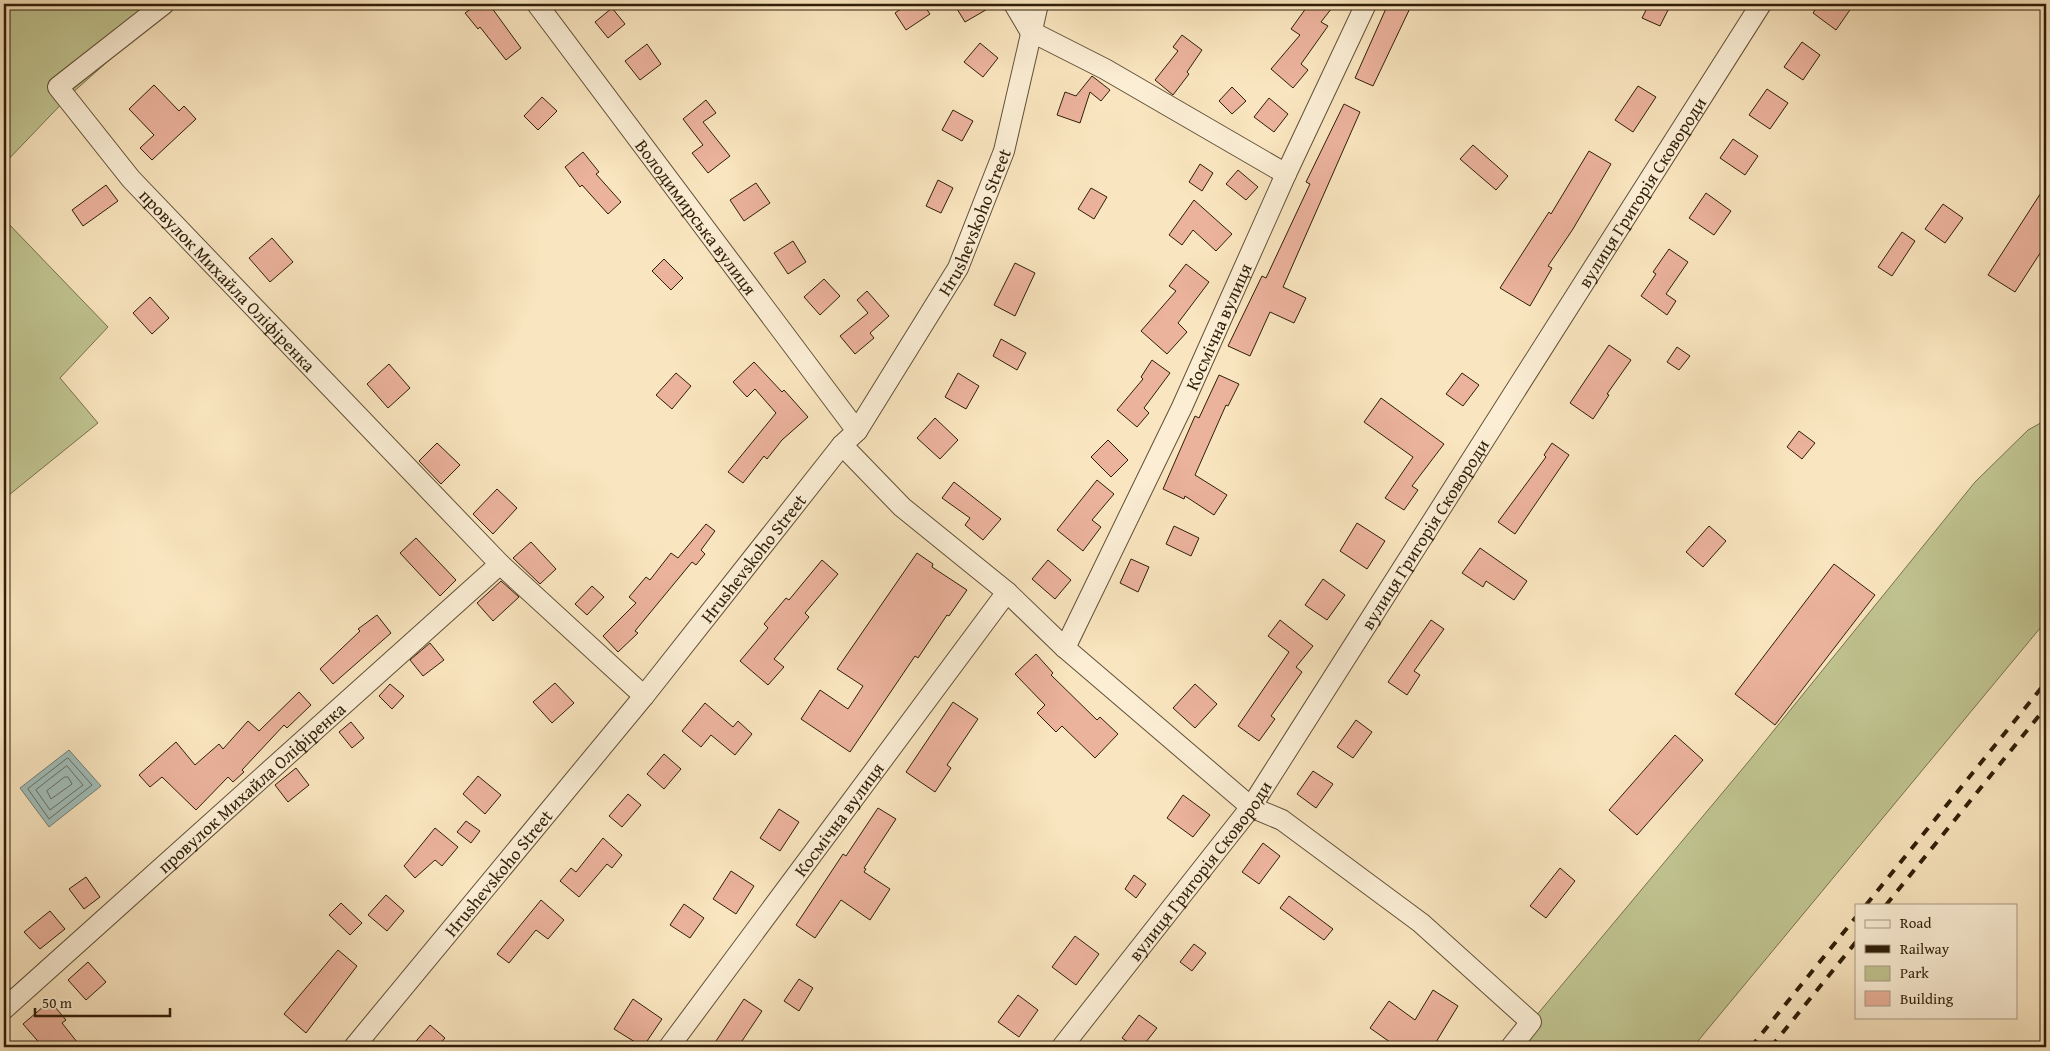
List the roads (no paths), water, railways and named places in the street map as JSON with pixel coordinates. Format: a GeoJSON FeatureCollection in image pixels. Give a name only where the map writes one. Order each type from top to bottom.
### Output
{"type":"FeatureCollection","features":[{"type":"Feature","properties":{"kind":"street","name":"провулок Михайла Оліфіренка"},"geometry":{"type":"LineString","coordinates":[[164,4],[58,88],[131,179],[500,564],[644,696]]}},
{"type":"Feature","properties":{"kind":"street","name":"Володимирська вулиця"},"geometry":{"type":"LineString","coordinates":[[537,4],[858,431]]}},
{"type":"Feature","properties":{"kind":"street"},"geometry":{"type":"LineString","coordinates":[[1014,4],[1030,31],[1106,68],[1286,174]]}},
{"type":"Feature","properties":{"kind":"street","name":"Hrushevskoho Street"},"geometry":{"type":"LineString","coordinates":[[354,1047],[644,696],[842,445],[858,431],[958,268],[1004,151],[1030,31],[1038,4]]}},
{"type":"Feature","properties":{"kind":"street","name":"Космічна вулиця"},"geometry":{"type":"LineString","coordinates":[[1065,648],[1182,407],[1286,174],[1366,4]]}},
{"type":"Feature","properties":{"kind":"street","name":"вулиця Григорія Сковороди"},"geometry":{"type":"LineString","coordinates":[[1062,1047],[1252,807],[1761,4]]}},
{"type":"Feature","properties":{"kind":"street"},"geometry":{"type":"LineString","coordinates":[[842,445],[902,507],[1007,592],[1065,648],[1252,807],[1282,820],[1421,923],[1531,1022],[1511,1047]]}},
{"type":"Feature","properties":{"kind":"street","name":"провулок Михайла Оліфіренка"},"geometry":{"type":"LineString","coordinates":[[4,1009],[500,564]]}},
{"type":"Feature","properties":{"kind":"street","name":"Космічна вулиця"},"geometry":{"type":"LineString","coordinates":[[669,1047],[1007,592]]}},
{"type":"Feature","properties":{"kind":"water"},"geometry":{"type":"Polygon","coordinates":[[[69,750],[101,786],[49,827],[20,788],[69,750]]]}},
{"type":"Feature","properties":{"kind":"railway"},"geometry":{"type":"LineString","coordinates":[[1867,904],[2046,682]]}},
{"type":"Feature","properties":{"kind":"railway"},"geometry":{"type":"LineString","coordinates":[[1887,904],[2046,707]]}},
{"type":"Feature","properties":{"kind":"railway"},"geometry":{"type":"LineString","coordinates":[[1751,1047],[1855,918]]}},
{"type":"Feature","properties":{"kind":"railway"},"geometry":{"type":"LineString","coordinates":[[1771,1047],[1855,943]]}}]}
